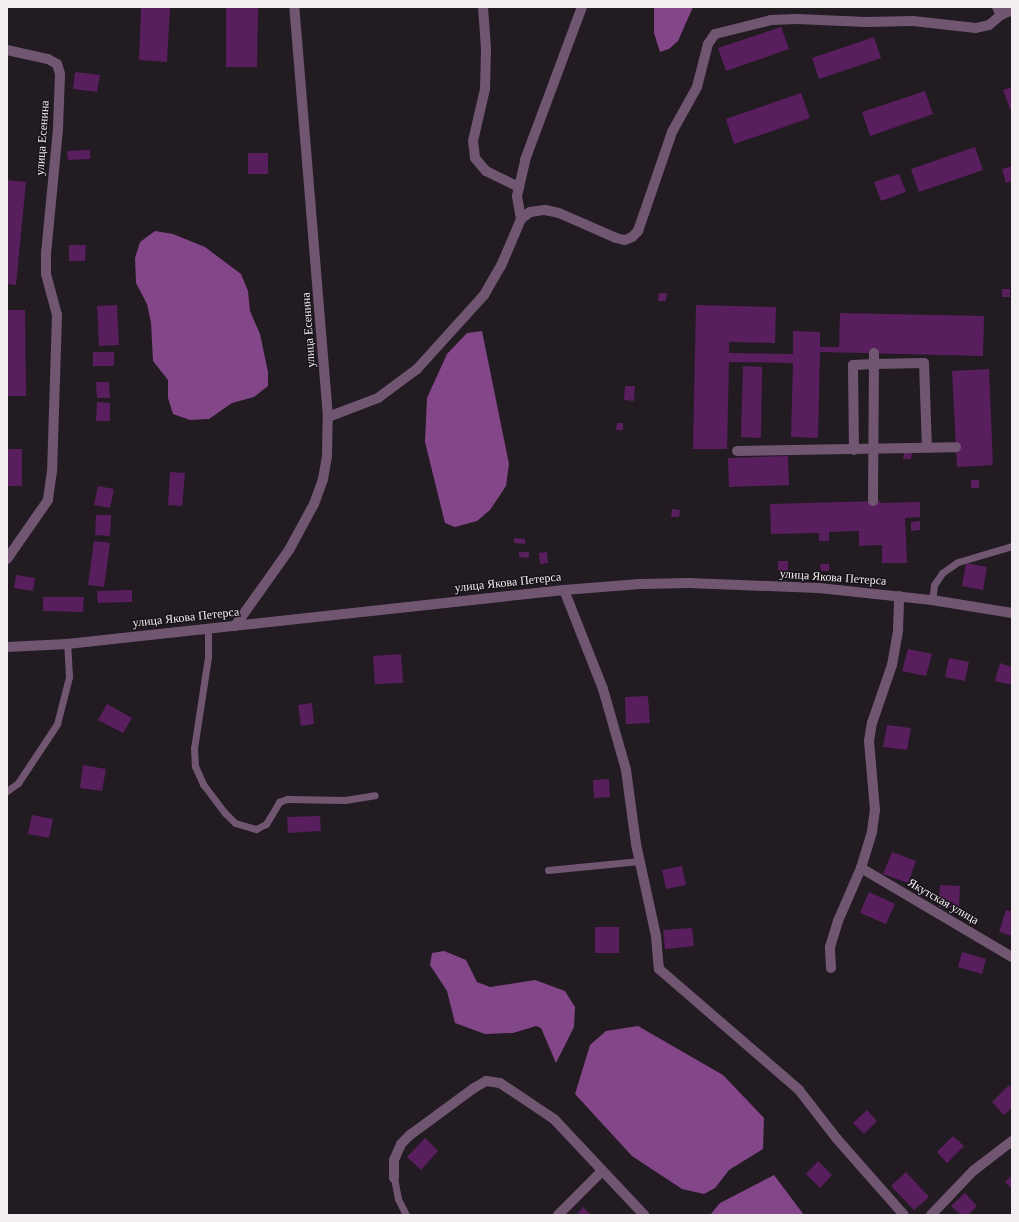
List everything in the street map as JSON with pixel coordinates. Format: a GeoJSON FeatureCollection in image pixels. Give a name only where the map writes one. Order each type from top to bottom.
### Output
{"type":"FeatureCollection","features":[{"type":"Feature","properties":{"kind":"street","name":"улица Есенина"},"geometry":{"type":"LineString","coordinates":[[235,626],[289,550],[314,504],[323,479],[327,456],[328,417],[294,7]]}},
{"type":"Feature","properties":{"kind":"street"},"geometry":{"type":"LineString","coordinates":[[483,7],[486,49],[485,76],[474,141],[475,158],[486,171],[519,187]]}},
{"type":"Feature","properties":{"kind":"street"},"geometry":{"type":"LineString","coordinates":[[521,219],[517,196],[525,160],[582,7]]}},
{"type":"Feature","properties":{"kind":"street"},"geometry":{"type":"LineString","coordinates":[[328,417],[378,398],[417,369],[484,295],[501,266],[521,219],[530,212],[545,210],[559,213],[616,238],[625,240],[632,237],[638,231],[672,132],[694,92],[708,44],[715,34],[771,20],[797,19],[866,22],[913,21],[976,28],[989,25],[999,11],[1012,10]]}},
{"type":"Feature","properties":{"kind":"street","name":"улица Есенина"},"geometry":{"type":"LineString","coordinates":[[7,50],[48,59],[57,64],[60,74],[58,129],[46,253],[46,274],[58,315],[52,471],[48,500],[7,559]]}},
{"type":"Feature","properties":{"kind":"street"},"geometry":{"type":"LineString","coordinates":[[873,501],[874,353]]}},
{"type":"Feature","properties":{"kind":"street"},"geometry":{"type":"LineString","coordinates":[[854,450],[853,365],[874,364],[924,363],[927,448]]}},
{"type":"Feature","properties":{"kind":"street"},"geometry":{"type":"LineString","coordinates":[[737,451],[956,447]]}},
{"type":"Feature","properties":{"kind":"street","name":"улица Якова Петерса"},"geometry":{"type":"LineString","coordinates":[[7,648],[67,644],[564,590],[689,583],[819,588],[932,600],[1012,612]]}},
{"type":"Feature","properties":{"kind":"street"},"geometry":{"type":"LineString","coordinates":[[564,590],[603,689],[624,763],[633,804],[640,861],[656,936],[659,969],[799,1090],[850,1156],[904,1215]]}},
{"type":"Feature","properties":{"kind":"street"},"geometry":{"type":"LineString","coordinates":[[831,968],[830,947],[838,920],[861,868],[872,831],[875,810],[870,735],[892,665],[898,630],[899,596]]}},
{"type":"Feature","properties":{"kind":"street","name":"Якутская улица"},"geometry":{"type":"LineString","coordinates":[[861,868],[1012,957]]}},
{"type":"Feature","properties":{"kind":"street"},"geometry":{"type":"LineString","coordinates":[[394,1178],[394,1160],[401,1144],[467,1092],[486,1081],[500,1083],[554,1119],[601,1172],[644,1215]]}},
{"type":"Feature","properties":{"kind":"street"},"geometry":{"type":"LineString","coordinates":[[931,1215],[974,1171],[1012,1141]]}},
{"type":"Feature","properties":{"kind":"street"},"geometry":{"type":"LineString","coordinates":[[558,1215],[601,1172]]}},
{"type":"Feature","properties":{"kind":"lane"},"geometry":{"type":"LineString","coordinates":[[932,600],[934,584],[942,572],[958,562],[1012,546]]}},
{"type":"Feature","properties":{"kind":"lane"},"geometry":{"type":"LineString","coordinates":[[208,629],[208,657],[194,748],[195,766],[204,784],[225,813],[235,823],[256,829],[266,824],[279,802],[287,799],[345,800],[375,795]]}},
{"type":"Feature","properties":{"kind":"lane"},"geometry":{"type":"LineString","coordinates":[[7,791],[18,783],[57,724],[69,677],[67,644]]}},
{"type":"Feature","properties":{"kind":"lane"},"geometry":{"type":"LineString","coordinates":[[548,870],[640,861]]}},
{"type":"Feature","properties":{"kind":"lane"},"geometry":{"type":"LineString","coordinates":[[394,1178],[398,1199],[406,1215]]}},
{"type":"Feature","properties":{"kind":"shaded area"},"geometry":{"type":"Polygon","coordinates":[[[654,7],[693,7],[678,41],[669,49],[660,52],[654,33],[654,7]]]}},
{"type":"Feature","properties":{"kind":"shaded area"},"geometry":{"type":"Polygon","coordinates":[[[155,231],[173,234],[205,247],[241,274],[248,291],[250,311],[260,334],[268,372],[268,386],[254,397],[232,403],[209,419],[190,420],[173,414],[168,398],[168,380],[153,361],[151,323],[147,304],[136,283],[135,258],[140,242],[155,231]]]}},
{"type":"Feature","properties":{"kind":"shaded area"},"geometry":{"type":"Polygon","coordinates":[[[482,331],[509,464],[506,486],[490,510],[477,521],[455,527],[445,523],[425,442],[427,398],[447,354],[467,333],[482,331]]]}},
{"type":"Feature","properties":{"kind":"shaded area"},"geometry":{"type":"Polygon","coordinates":[[[444,951],[466,960],[477,982],[490,987],[535,980],[565,991],[575,1007],[574,1027],[556,1063],[541,1028],[536,1026],[513,1033],[485,1034],[455,1023],[447,991],[430,965],[432,953],[444,951]]]}},
{"type":"Feature","properties":{"kind":"shaded area"},"geometry":{"type":"Polygon","coordinates":[[[638,1026],[723,1075],[764,1118],[763,1149],[729,1170],[715,1188],[704,1194],[682,1189],[632,1156],[575,1094],[590,1045],[606,1031],[638,1026]]]}},
{"type":"Feature","properties":{"kind":"shaded area"},"geometry":{"type":"Polygon","coordinates":[[[774,1175],[804,1215],[710,1215],[720,1203],[774,1175]]]}},
{"type":"Feature","properties":{"kind":"building"},"geometry":{"type":"Polygon","coordinates":[[[141,7],[170,7],[167,62],[139,60],[141,7]]]}},
{"type":"Feature","properties":{"kind":"building"},"geometry":{"type":"Polygon","coordinates":[[[226,7],[258,7],[257,67],[226,67],[226,7]]]}},
{"type":"Feature","properties":{"kind":"building"},"geometry":{"type":"Polygon","coordinates":[[[781,27],[789,49],[726,71],[718,48],[781,27]]]}},
{"type":"Feature","properties":{"kind":"building"},"geometry":{"type":"Polygon","coordinates":[[[874,37],[881,58],[819,79],[812,58],[874,37]]]}},
{"type":"Feature","properties":{"kind":"building"},"geometry":{"type":"Polygon","coordinates":[[[75,72],[100,75],[97,92],[73,89],[75,72]]]}},
{"type":"Feature","properties":{"kind":"building"},"geometry":{"type":"Polygon","coordinates":[[[1012,87],[1012,114],[1003,90],[1012,87]]]}},
{"type":"Feature","properties":{"kind":"building"},"geometry":{"type":"Polygon","coordinates":[[[925,91],[933,114],[870,136],[862,112],[925,91]]]}},
{"type":"Feature","properties":{"kind":"building"},"geometry":{"type":"Polygon","coordinates":[[[801,93],[810,118],[734,144],[726,119],[801,93]]]}},
{"type":"Feature","properties":{"kind":"building"},"geometry":{"type":"Polygon","coordinates":[[[975,147],[983,170],[919,192],[911,169],[975,147]]]}},
{"type":"Feature","properties":{"kind":"building"},"geometry":{"type":"Polygon","coordinates":[[[90,150],[90,159],[68,160],[67,151],[90,150]]]}},
{"type":"Feature","properties":{"kind":"building"},"geometry":{"type":"Polygon","coordinates":[[[248,153],[268,153],[268,174],[248,174],[248,153]]]}},
{"type":"Feature","properties":{"kind":"building"},"geometry":{"type":"Polygon","coordinates":[[[1012,166],[1012,181],[1006,183],[1002,169],[1012,166]]]}},
{"type":"Feature","properties":{"kind":"building"},"geometry":{"type":"Polygon","coordinates":[[[899,174],[906,192],[881,201],[874,182],[899,174]]]}},
{"type":"Feature","properties":{"kind":"building"},"geometry":{"type":"Polygon","coordinates":[[[7,180],[26,182],[16,285],[7,284],[7,180]]]}},
{"type":"Feature","properties":{"kind":"building"},"geometry":{"type":"Polygon","coordinates":[[[69,245],[86,245],[85,261],[69,261],[69,245]]]}},
{"type":"Feature","properties":{"kind":"building"},"geometry":{"type":"Polygon","coordinates":[[[1002,289],[1010,289],[1010,297],[1002,297],[1002,289]]]}},
{"type":"Feature","properties":{"kind":"building"},"geometry":{"type":"Polygon","coordinates":[[[659,293],[667,293],[666,301],[658,301],[659,293]]]}},
{"type":"Feature","properties":{"kind":"building"},"geometry":{"type":"Polygon","coordinates":[[[117,305],[119,345],[99,346],[97,306],[117,305]]]}},
{"type":"Feature","properties":{"kind":"building"},"geometry":{"type":"Polygon","coordinates":[[[696,305],[776,307],[775,343],[729,342],[729,353],[793,354],[793,331],[820,332],[820,347],[839,347],[840,313],[984,316],[983,356],[820,352],[818,438],[791,437],[793,363],[729,362],[727,449],[693,449],[696,305]]]}},
{"type":"Feature","properties":{"kind":"building"},"geometry":{"type":"Polygon","coordinates":[[[7,310],[25,310],[26,396],[7,396],[7,310]]]}},
{"type":"Feature","properties":{"kind":"building"},"geometry":{"type":"Polygon","coordinates":[[[93,352],[114,352],[114,366],[93,366],[93,352]]]}},
{"type":"Feature","properties":{"kind":"building"},"geometry":{"type":"Polygon","coordinates":[[[743,366],[762,367],[761,438],[741,437],[743,366]]]}},
{"type":"Feature","properties":{"kind":"building"},"geometry":{"type":"Polygon","coordinates":[[[989,369],[993,465],[957,467],[952,371],[989,369]]]}},
{"type":"Feature","properties":{"kind":"building"},"geometry":{"type":"Polygon","coordinates":[[[96,382],[109,382],[110,398],[97,398],[96,382]]]}},
{"type":"Feature","properties":{"kind":"building"},"geometry":{"type":"Polygon","coordinates":[[[625,386],[635,386],[634,401],[624,400],[625,386]]]}},
{"type":"Feature","properties":{"kind":"building"},"geometry":{"type":"Polygon","coordinates":[[[97,402],[110,403],[110,421],[96,421],[97,402]]]}},
{"type":"Feature","properties":{"kind":"building"},"geometry":{"type":"Polygon","coordinates":[[[617,423],[623,423],[623,430],[616,430],[617,423]]]}},
{"type":"Feature","properties":{"kind":"building"},"geometry":{"type":"Polygon","coordinates":[[[7,449],[22,449],[22,486],[7,486],[7,449]]]}},
{"type":"Feature","properties":{"kind":"building"},"geometry":{"type":"Polygon","coordinates":[[[904,451],[912,452],[911,459],[903,459],[904,451]]]}},
{"type":"Feature","properties":{"kind":"building"},"geometry":{"type":"Polygon","coordinates":[[[788,456],[789,485],[729,487],[728,458],[788,456]]]}},
{"type":"Feature","properties":{"kind":"building"},"geometry":{"type":"Polygon","coordinates":[[[170,472],[185,473],[182,506],[168,505],[170,472]]]}},
{"type":"Feature","properties":{"kind":"building"},"geometry":{"type":"Polygon","coordinates":[[[971,480],[979,480],[979,488],[971,488],[971,480]]]}},
{"type":"Feature","properties":{"kind":"building"},"geometry":{"type":"Polygon","coordinates":[[[98,486],[114,489],[110,508],[94,505],[98,486]]]}},
{"type":"Feature","properties":{"kind":"building"},"geometry":{"type":"Polygon","coordinates":[[[880,501],[881,503],[920,502],[920,517],[905,518],[907,563],[882,563],[882,545],[859,546],[859,531],[829,532],[829,541],[819,541],[819,533],[771,534],[770,504],[880,501]]]}},
{"type":"Feature","properties":{"kind":"building"},"geometry":{"type":"Polygon","coordinates":[[[672,509],[680,510],[679,517],[671,517],[672,509]]]}},
{"type":"Feature","properties":{"kind":"building"},"geometry":{"type":"Polygon","coordinates":[[[96,515],[111,515],[110,536],[95,535],[96,515]]]}},
{"type":"Feature","properties":{"kind":"building"},"geometry":{"type":"Polygon","coordinates":[[[920,521],[920,530],[911,531],[911,522],[920,521]]]}},
{"type":"Feature","properties":{"kind":"building"},"geometry":{"type":"Polygon","coordinates":[[[514,538],[525,539],[525,544],[514,543],[514,538]]]}},
{"type":"Feature","properties":{"kind":"building"},"geometry":{"type":"Polygon","coordinates":[[[94,541],[110,543],[104,587],[88,585],[94,541]]]}},
{"type":"Feature","properties":{"kind":"building"},"geometry":{"type":"Polygon","coordinates":[[[519,552],[529,552],[529,558],[519,557],[519,552]]]}},
{"type":"Feature","properties":{"kind":"building"},"geometry":{"type":"Polygon","coordinates":[[[547,552],[548,563],[540,564],[539,553],[547,552]]]}},
{"type":"Feature","properties":{"kind":"building"},"geometry":{"type":"Polygon","coordinates":[[[778,561],[788,561],[788,571],[778,571],[778,561]]]}},
{"type":"Feature","properties":{"kind":"building"},"geometry":{"type":"Polygon","coordinates":[[[966,563],[987,567],[983,590],[962,586],[966,563]]]}},
{"type":"Feature","properties":{"kind":"building"},"geometry":{"type":"Polygon","coordinates":[[[820,564],[829,564],[829,571],[821,571],[820,564]]]}},
{"type":"Feature","properties":{"kind":"building"},"geometry":{"type":"Polygon","coordinates":[[[16,575],[35,578],[33,591],[14,588],[16,575]]]}},
{"type":"Feature","properties":{"kind":"building"},"geometry":{"type":"Polygon","coordinates":[[[132,590],[132,602],[98,603],[97,591],[132,590]]]}},
{"type":"Feature","properties":{"kind":"building"},"geometry":{"type":"Polygon","coordinates":[[[43,597],[84,597],[83,612],[43,611],[43,597]]]}},
{"type":"Feature","properties":{"kind":"building"},"geometry":{"type":"Polygon","coordinates":[[[908,649],[932,654],[926,676],[902,671],[908,649]]]}},
{"type":"Feature","properties":{"kind":"building"},"geometry":{"type":"Polygon","coordinates":[[[401,654],[403,683],[375,684],[373,656],[401,654]]]}},
{"type":"Feature","properties":{"kind":"building"},"geometry":{"type":"Polygon","coordinates":[[[949,658],[969,662],[965,681],[945,677],[949,658]]]}},
{"type":"Feature","properties":{"kind":"building"},"geometry":{"type":"Polygon","coordinates":[[[1000,663],[1012,667],[1012,685],[995,681],[1000,663]]]}},
{"type":"Feature","properties":{"kind":"building"},"geometry":{"type":"Polygon","coordinates":[[[648,696],[650,723],[626,724],[625,697],[648,696]]]}},
{"type":"Feature","properties":{"kind":"building"},"geometry":{"type":"Polygon","coordinates":[[[312,703],[314,724],[301,726],[298,705],[312,703]]]}},
{"type":"Feature","properties":{"kind":"building"},"geometry":{"type":"Polygon","coordinates":[[[107,704],[132,718],[123,733],[98,720],[107,704]]]}},
{"type":"Feature","properties":{"kind":"building"},"geometry":{"type":"Polygon","coordinates":[[[887,725],[911,728],[907,750],[883,747],[887,725]]]}},
{"type":"Feature","properties":{"kind":"building"},"geometry":{"type":"Polygon","coordinates":[[[83,765],[106,769],[102,791],[80,788],[83,765]]]}},
{"type":"Feature","properties":{"kind":"building"},"geometry":{"type":"Polygon","coordinates":[[[609,779],[610,797],[594,798],[593,780],[609,779]]]}},
{"type":"Feature","properties":{"kind":"building"},"geometry":{"type":"Polygon","coordinates":[[[32,815],[53,819],[49,838],[28,834],[32,815]]]}},
{"type":"Feature","properties":{"kind":"building"},"geometry":{"type":"Polygon","coordinates":[[[320,816],[321,831],[288,833],[287,817],[320,816]]]}},
{"type":"Feature","properties":{"kind":"building"},"geometry":{"type":"Polygon","coordinates":[[[892,852],[916,861],[908,883],[883,874],[892,852]]]}},
{"type":"Feature","properties":{"kind":"building"},"geometry":{"type":"Polygon","coordinates":[[[682,866],[686,885],[666,889],[662,870],[682,866]]]}},
{"type":"Feature","properties":{"kind":"building"},"geometry":{"type":"Polygon","coordinates":[[[940,885],[960,886],[959,908],[939,907],[940,885]]]}},
{"type":"Feature","properties":{"kind":"building"},"geometry":{"type":"Polygon","coordinates":[[[869,892],[895,904],[886,924],[860,913],[869,892]]]}},
{"type":"Feature","properties":{"kind":"building"},"geometry":{"type":"Polygon","coordinates":[[[1006,910],[1012,912],[1012,936],[999,932],[1006,910]]]}},
{"type":"Feature","properties":{"kind":"building"},"geometry":{"type":"Polygon","coordinates":[[[595,927],[619,927],[619,953],[595,953],[595,927]]]}},
{"type":"Feature","properties":{"kind":"building"},"geometry":{"type":"Polygon","coordinates":[[[692,928],[694,946],[665,949],[663,930],[692,928]]]}},
{"type":"Feature","properties":{"kind":"building"},"geometry":{"type":"Polygon","coordinates":[[[962,952],[986,959],[982,974],[958,967],[962,952]]]}},
{"type":"Feature","properties":{"kind":"building"},"geometry":{"type":"Polygon","coordinates":[[[1009,1085],[1012,1088],[1012,1108],[1004,1115],[992,1102],[1009,1085]]]}},
{"type":"Feature","properties":{"kind":"building"},"geometry":{"type":"Polygon","coordinates":[[[867,1110],[877,1121],[864,1134],[853,1123],[867,1110]]]}},
{"type":"Feature","properties":{"kind":"building"},"geometry":{"type":"Polygon","coordinates":[[[953,1136],[964,1146],[947,1163],[937,1152],[953,1136]]]}},
{"type":"Feature","properties":{"kind":"building"},"geometry":{"type":"Polygon","coordinates":[[[425,1138],[438,1151],[421,1170],[407,1157],[425,1138]]]}},
{"type":"Feature","properties":{"kind":"building"},"geometry":{"type":"Polygon","coordinates":[[[818,1161],[832,1175],[820,1188],[806,1174],[818,1161]]]}},
{"type":"Feature","properties":{"kind":"building"},"geometry":{"type":"Polygon","coordinates":[[[906,1172],[929,1197],[914,1210],[891,1186],[906,1172]]]}},
{"type":"Feature","properties":{"kind":"building"},"geometry":{"type":"Polygon","coordinates":[[[1012,1175],[1012,1189],[1005,1182],[1012,1175]]]}},
{"type":"Feature","properties":{"kind":"building"},"geometry":{"type":"Polygon","coordinates":[[[965,1193],[977,1206],[968,1215],[961,1215],[951,1206],[965,1193]]]}},
{"type":"Feature","properties":{"kind":"building"},"geometry":{"type":"Polygon","coordinates":[[[583,1207],[591,1215],[576,1215],[583,1207]]]}}]}
